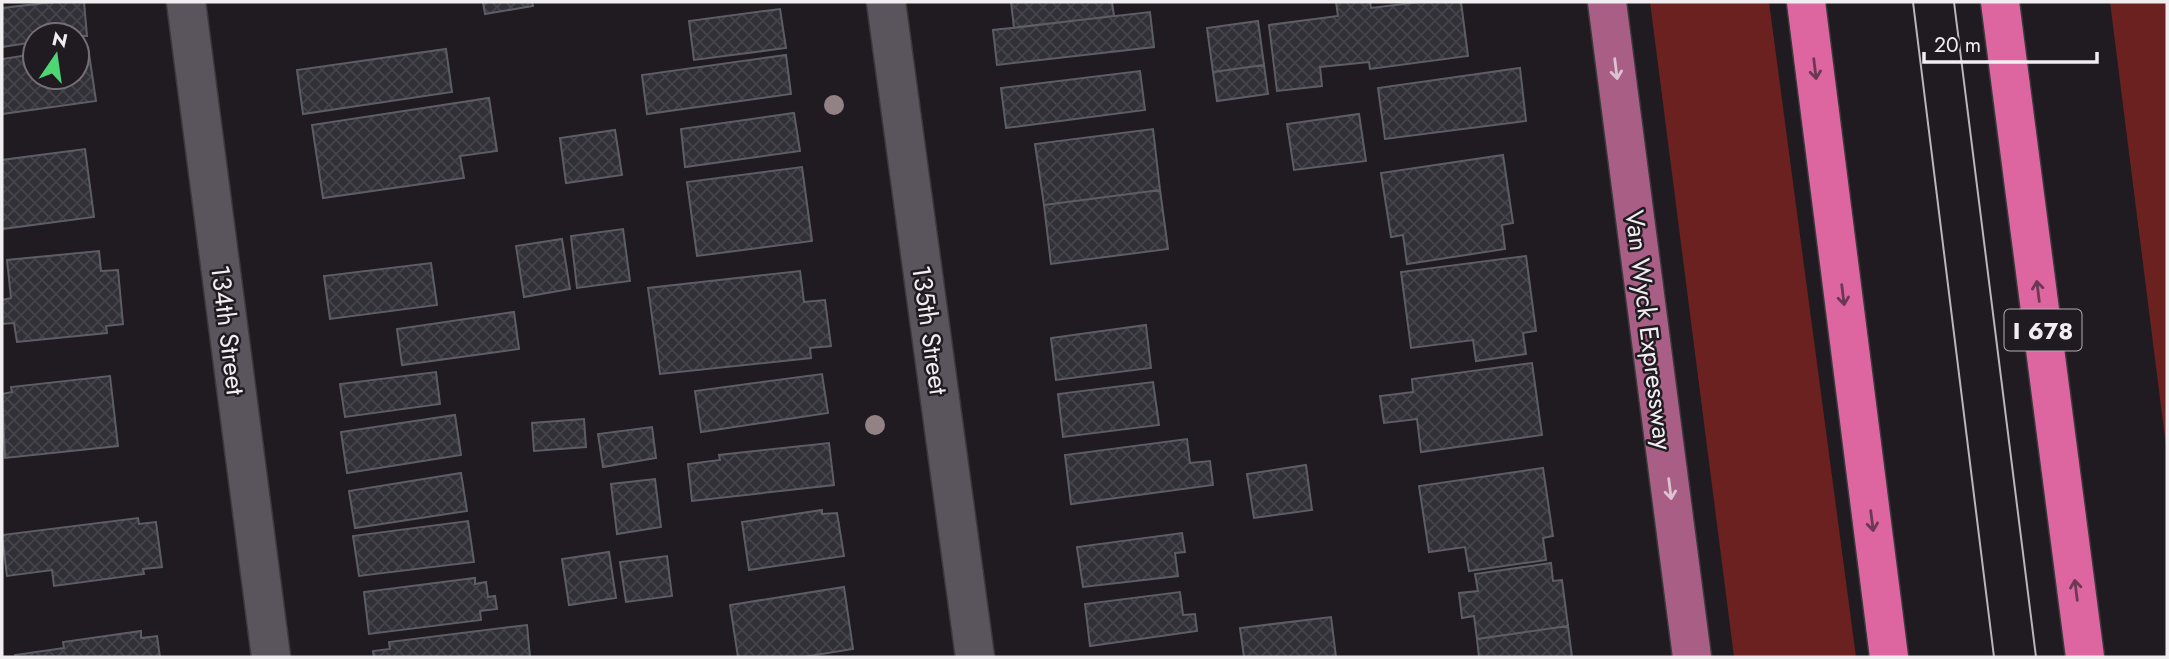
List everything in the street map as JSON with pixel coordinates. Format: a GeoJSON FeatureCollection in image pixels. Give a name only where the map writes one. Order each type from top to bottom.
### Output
{"type":"FeatureCollection","features":[{"type":"Feature","properties":{"kind":"highway"},"geometry":{"type":"LineString","coordinates":[[1806,2],[1889,657]]}},
{"type":"Feature","properties":{"kind":"highway","name":"I 678"},"geometry":{"type":"LineString","coordinates":[[2000,2],[2085,657]]}},
{"type":"Feature","properties":{"kind":"main road","name":"Van Wyck Expressway"},"geometry":{"type":"LineString","coordinates":[[1607,2],[1692,657]]}},
{"type":"Feature","properties":{"kind":"street","name":"134th Street"},"geometry":{"type":"LineString","coordinates":[[186,2],[271,657]]}},
{"type":"Feature","properties":{"kind":"street","name":"135th Street"},"geometry":{"type":"LineString","coordinates":[[886,2],[975,657]]}},
{"type":"Feature","properties":{"kind":"shaded area"},"geometry":{"type":"Polygon","coordinates":[[[1650,2],[1769,2],[1856,657],[1734,657],[1650,2]]]}},
{"type":"Feature","properties":{"kind":"shaded area"},"geometry":{"type":"Polygon","coordinates":[[[2110,2],[2167,2],[2167,454],[2110,2]]]}},
{"type":"Feature","properties":{"kind":"building"},"geometry":{"type":"Polygon","coordinates":[[[55,2],[84,2],[86,21],[21,21],[21,44],[2,47],[2,8],[55,2]]]}},
{"type":"Feature","properties":{"kind":"building"},"geometry":{"type":"Polygon","coordinates":[[[483,2],[532,2],[533,6],[485,14],[483,2]]]}},
{"type":"Feature","properties":{"kind":"building"},"geometry":{"type":"Polygon","coordinates":[[[1011,2],[1112,2],[1114,16],[1014,28],[1011,2]]]}},
{"type":"Feature","properties":{"kind":"building"},"geometry":{"type":"Polygon","coordinates":[[[1336,2],[1370,2],[1371,8],[1420,2],[1461,2],[1468,56],[1370,69],[1369,62],[1320,67],[1322,86],[1277,91],[1269,25],[1338,16],[1336,2]]]}},
{"type":"Feature","properties":{"kind":"building"},"geometry":{"type":"Polygon","coordinates":[[[780,9],[786,48],[694,60],[689,21],[780,9]]]}},
{"type":"Feature","properties":{"kind":"building"},"geometry":{"type":"Polygon","coordinates":[[[1150,12],[1154,47],[997,65],[993,30],[1150,12]]]}},
{"type":"Feature","properties":{"kind":"building"},"geometry":{"type":"Polygon","coordinates":[[[1258,21],[1264,65],[1213,72],[1207,28],[1258,21]]]}},
{"type":"Feature","properties":{"kind":"building"},"geometry":{"type":"Polygon","coordinates":[[[446,49],[452,92],[303,114],[297,70],[446,49]]]}},
{"type":"Feature","properties":{"kind":"building"},"geometry":{"type":"Polygon","coordinates":[[[786,55],[791,94],[647,114],[642,75],[786,55]]]}},
{"type":"Feature","properties":{"kind":"building"},"geometry":{"type":"Polygon","coordinates":[[[21,56],[21,91],[91,91],[91,67],[96,101],[2,114],[2,59],[21,56]]]}},
{"type":"Feature","properties":{"kind":"building"},"geometry":{"type":"Polygon","coordinates":[[[1264,65],[1268,94],[1217,101],[1213,72],[1264,65]]]}},
{"type":"Feature","properties":{"kind":"building"},"geometry":{"type":"Polygon","coordinates":[[[1520,68],[1526,121],[1385,139],[1378,88],[1520,68]]]}},
{"type":"Feature","properties":{"kind":"building"},"geometry":{"type":"Polygon","coordinates":[[[1140,71],[1145,110],[1006,128],[1001,88],[1140,71]]]}},
{"type":"Feature","properties":{"kind":"building"},"geometry":{"type":"Polygon","coordinates":[[[489,98],[497,151],[460,156],[464,178],[323,198],[312,125],[489,98]]]}},
{"type":"Feature","properties":{"kind":"building"},"geometry":{"type":"Polygon","coordinates":[[[794,113],[800,151],[685,167],[681,129],[794,113]]]}},
{"type":"Feature","properties":{"kind":"building"},"geometry":{"type":"Polygon","coordinates":[[[1359,114],[1366,161],[1294,170],[1287,124],[1359,114]]]}},
{"type":"Feature","properties":{"kind":"building"},"geometry":{"type":"Polygon","coordinates":[[[1153,129],[1160,190],[1044,205],[1035,144],[1153,129]]]}},
{"type":"Feature","properties":{"kind":"building"},"geometry":{"type":"Polygon","coordinates":[[[615,130],[622,175],[566,183],[560,138],[615,130]]]}},
{"type":"Feature","properties":{"kind":"building"},"geometry":{"type":"Polygon","coordinates":[[[85,149],[94,217],[2,229],[2,160],[85,149]]]}},
{"type":"Feature","properties":{"kind":"building"},"geometry":{"type":"Polygon","coordinates":[[[1503,155],[1513,223],[1502,225],[1505,249],[1407,264],[1403,235],[1391,237],[1381,173],[1503,155]]]}},
{"type":"Feature","properties":{"kind":"building"},"geometry":{"type":"Polygon","coordinates":[[[802,167],[812,241],[697,256],[687,182],[802,167]]]}},
{"type":"Feature","properties":{"kind":"building"},"geometry":{"type":"Polygon","coordinates":[[[1160,190],[1168,249],[1051,264],[1044,205],[1160,190]]]}},
{"type":"Feature","properties":{"kind":"building"},"geometry":{"type":"Polygon","coordinates":[[[623,229],[630,281],[577,288],[571,236],[623,229]]]}},
{"type":"Feature","properties":{"kind":"building"},"geometry":{"type":"Polygon","coordinates":[[[562,239],[570,289],[524,297],[516,246],[562,239]]]}},
{"type":"Feature","properties":{"kind":"building"},"geometry":{"type":"Polygon","coordinates":[[[99,251],[101,271],[118,270],[123,324],[106,326],[107,333],[17,342],[14,323],[2,324],[2,300],[11,298],[7,260],[99,251]]]}},
{"type":"Feature","properties":{"kind":"building"},"geometry":{"type":"Polygon","coordinates":[[[1526,256],[1536,331],[1523,333],[1526,354],[1476,361],[1473,340],[1411,348],[1401,272],[1526,256]]]}},
{"type":"Feature","properties":{"kind":"building"},"geometry":{"type":"Polygon","coordinates":[[[431,263],[437,305],[330,319],[324,276],[431,263]]]}},
{"type":"Feature","properties":{"kind":"building"},"geometry":{"type":"Polygon","coordinates":[[[800,271],[804,302],[825,300],[831,346],[810,348],[811,358],[660,374],[648,288],[800,271]]]}},
{"type":"Feature","properties":{"kind":"building"},"geometry":{"type":"Polygon","coordinates":[[[514,312],[519,349],[402,365],[397,329],[514,312]]]}},
{"type":"Feature","properties":{"kind":"building"},"geometry":{"type":"Polygon","coordinates":[[[1146,325],[1151,368],[1056,380],[1051,338],[1146,325]]]}},
{"type":"Feature","properties":{"kind":"building"},"geometry":{"type":"Polygon","coordinates":[[[1532,363],[1542,435],[1421,452],[1417,419],[1384,423],[1380,396],[1413,392],[1412,379],[1532,363]]]}},
{"type":"Feature","properties":{"kind":"building"},"geometry":{"type":"Polygon","coordinates":[[[436,372],[440,404],[345,417],[340,384],[436,372]]]}},
{"type":"Feature","properties":{"kind":"building"},"geometry":{"type":"Polygon","coordinates":[[[822,374],[828,413],[701,432],[695,391],[822,374]]]}},
{"type":"Feature","properties":{"kind":"building"},"geometry":{"type":"Polygon","coordinates":[[[110,376],[118,446],[5,458],[2,394],[12,392],[11,387],[110,376]]]}},
{"type":"Feature","properties":{"kind":"building"},"geometry":{"type":"Polygon","coordinates":[[[1153,382],[1159,425],[1063,437],[1058,394],[1153,382]]]}},
{"type":"Feature","properties":{"kind":"building"},"geometry":{"type":"Polygon","coordinates":[[[455,415],[461,455],[347,473],[341,432],[455,415]]]}},
{"type":"Feature","properties":{"kind":"building"},"geometry":{"type":"Polygon","coordinates":[[[584,419],[586,447],[534,451],[532,423],[584,419]]]}},
{"type":"Feature","properties":{"kind":"building"},"geometry":{"type":"Polygon","coordinates":[[[652,427],[656,458],[603,467],[598,434],[652,427]]]}},
{"type":"Feature","properties":{"kind":"building"},"geometry":{"type":"Polygon","coordinates":[[[1187,439],[1190,463],[1210,461],[1213,485],[1071,504],[1065,455],[1187,439]]]}},
{"type":"Feature","properties":{"kind":"building"},"geometry":{"type":"Polygon","coordinates":[[[829,443],[834,485],[692,501],[688,464],[720,460],[719,455],[829,443]]]}},
{"type":"Feature","properties":{"kind":"building"},"geometry":{"type":"Polygon","coordinates":[[[1306,465],[1312,510],[1254,518],[1247,474],[1306,465]]]}},
{"type":"Feature","properties":{"kind":"building"},"geometry":{"type":"Polygon","coordinates":[[[1543,468],[1553,536],[1543,538],[1546,560],[1469,571],[1465,547],[1429,552],[1419,486],[1543,468]]]}},
{"type":"Feature","properties":{"kind":"building"},"geometry":{"type":"Polygon","coordinates":[[[461,473],[467,511],[355,528],[349,491],[461,473]]]}},
{"type":"Feature","properties":{"kind":"building"},"geometry":{"type":"Polygon","coordinates":[[[655,479],[661,527],[617,534],[611,484],[655,479]]]}},
{"type":"Feature","properties":{"kind":"building"},"geometry":{"type":"Polygon","coordinates":[[[822,510],[822,514],[837,513],[844,556],[749,570],[742,522],[822,510]]]}},
{"type":"Feature","properties":{"kind":"building"},"geometry":{"type":"Polygon","coordinates":[[[138,518],[139,524],[156,522],[162,567],[143,569],[144,574],[54,586],[52,570],[7,576],[2,535],[138,518]]]}},
{"type":"Feature","properties":{"kind":"building"},"geometry":{"type":"Polygon","coordinates":[[[468,521],[474,562],[359,576],[353,536],[468,521]]]}},
{"type":"Feature","properties":{"kind":"building"},"geometry":{"type":"Polygon","coordinates":[[[1182,533],[1185,552],[1175,553],[1178,576],[1083,587],[1077,547],[1182,533]]]}},
{"type":"Feature","properties":{"kind":"building"},"geometry":{"type":"Polygon","coordinates":[[[609,552],[616,598],[569,605],[562,559],[609,552]]]}},
{"type":"Feature","properties":{"kind":"building"},"geometry":{"type":"Polygon","coordinates":[[[667,556],[672,596],[626,602],[620,562],[667,556]]]}},
{"type":"Feature","properties":{"kind":"building"},"geometry":{"type":"Polygon","coordinates":[[[1551,563],[1553,581],[1562,580],[1568,626],[1477,639],[1474,616],[1462,618],[1459,593],[1478,591],[1475,574],[1551,563]]]}},
{"type":"Feature","properties":{"kind":"building"},"geometry":{"type":"Polygon","coordinates":[[[475,578],[475,584],[486,582],[488,597],[495,596],[497,609],[480,611],[481,620],[369,634],[364,592],[475,578]]]}},
{"type":"Feature","properties":{"kind":"building"},"geometry":{"type":"Polygon","coordinates":[[[844,587],[853,649],[803,657],[738,657],[730,605],[844,587]]]}},
{"type":"Feature","properties":{"kind":"building"},"geometry":{"type":"Polygon","coordinates":[[[1180,592],[1183,615],[1195,614],[1197,631],[1090,646],[1085,604],[1180,592]]]}},
{"type":"Feature","properties":{"kind":"building"},"geometry":{"type":"Polygon","coordinates":[[[1331,617],[1336,657],[1244,657],[1240,628],[1331,617]]]}},
{"type":"Feature","properties":{"kind":"building"},"geometry":{"type":"Polygon","coordinates":[[[527,625],[530,657],[374,657],[373,651],[390,649],[389,642],[527,625]]]}},
{"type":"Feature","properties":{"kind":"building"},"geometry":{"type":"Polygon","coordinates":[[[1568,626],[1572,657],[1479,657],[1477,639],[1568,626]]]}},
{"type":"Feature","properties":{"kind":"building"},"geometry":{"type":"Polygon","coordinates":[[[141,631],[141,638],[157,636],[160,657],[15,657],[64,648],[63,642],[141,631]]]}},
{"type":"Feature","properties":{"kind":"tram line"},"geometry":{"type":"LineString","coordinates":[[1913,2],[1994,657]]}},
{"type":"Feature","properties":{"kind":"tram line"},"geometry":{"type":"LineString","coordinates":[[1954,2],[2036,657]]}}]}
